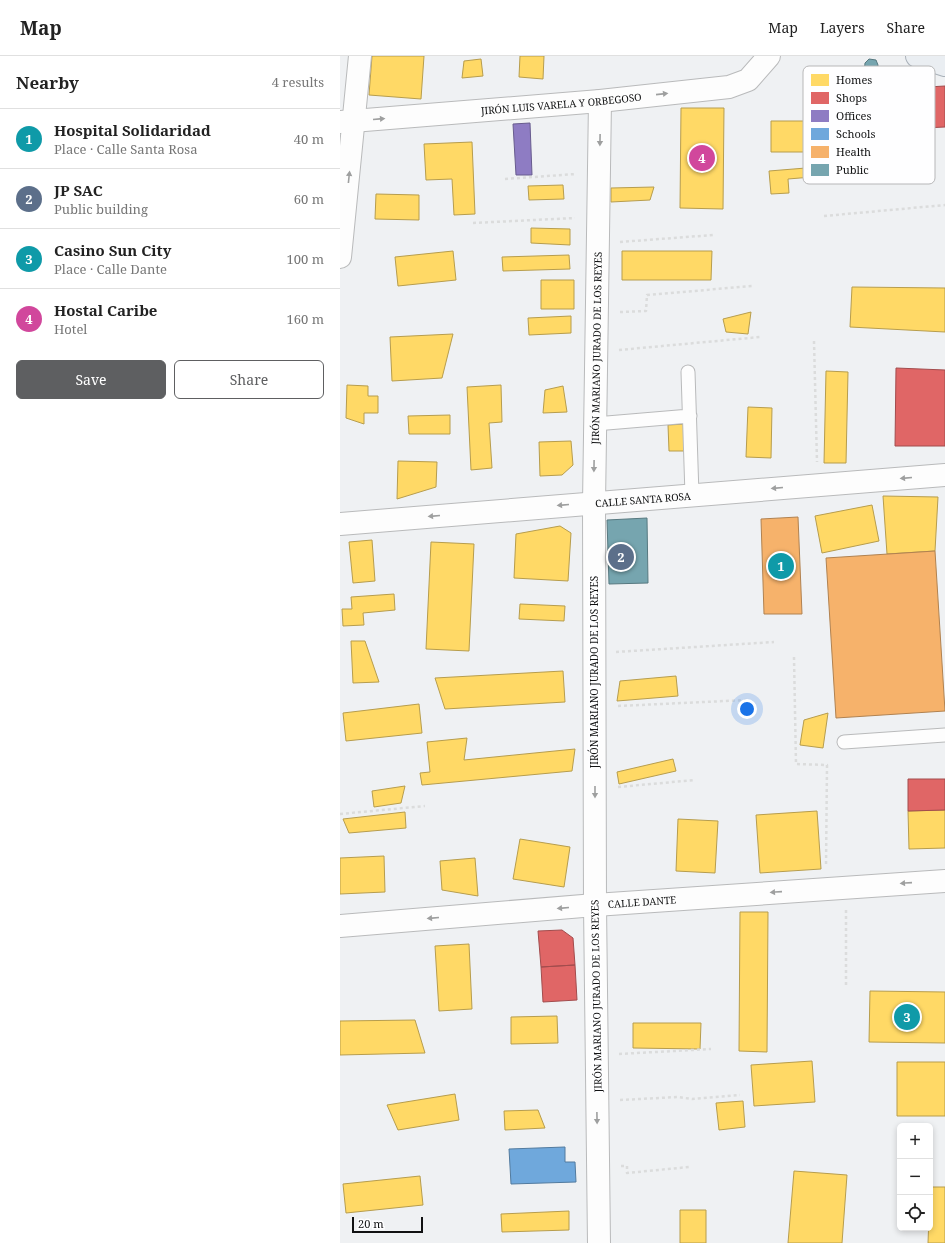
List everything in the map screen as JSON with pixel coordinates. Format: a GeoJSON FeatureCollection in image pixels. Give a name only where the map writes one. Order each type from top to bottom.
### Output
{"type":"FeatureCollection","features":[{"type":"Feature","properties":{"kind":"main road"},"geometry":{"type":"LineString","coordinates":[[916,56],[945,65]]}},
{"type":"Feature","properties":{"kind":"street"},"geometry":{"type":"LineString","coordinates":[[340,257],[347,121],[360,56]]}},
{"type":"Feature","properties":{"kind":"street","name":"JIRÓN LUIS VARELA Y ORBEGOSO"},"geometry":{"type":"LineString","coordinates":[[347,121],[600,101],[729,87],[748,80],[769,56]]}},
{"type":"Feature","properties":{"kind":"street","name":"JIRÓN MARIANO JURADO DE LOS REYES"},"geometry":{"type":"LineString","coordinates":[[599,1243],[594,789],[594,503],[600,101]]}},
{"type":"Feature","properties":{"kind":"street","name":"CALLE SANTA ROSA"},"geometry":{"type":"LineString","coordinates":[[340,524],[945,475]]}},
{"type":"Feature","properties":{"kind":"street","name":"CALLE DANTE"},"geometry":{"type":"LineString","coordinates":[[340,926],[595,905],[945,880]]}},
{"type":"Feature","properties":{"kind":"lane"},"geometry":{"type":"LineString","coordinates":[[688,372],[692,495]]}},
{"type":"Feature","properties":{"kind":"lane"},"geometry":{"type":"LineString","coordinates":[[595,424],[690,416]]}},
{"type":"Feature","properties":{"kind":"lane"},"geometry":{"type":"LineString","coordinates":[[844,742],[945,735]]}},
{"type":"Feature","properties":{"kind":"path"},"geometry":{"type":"LineString","coordinates":[[505,179],[599,172]]}},
{"type":"Feature","properties":{"kind":"path"},"geometry":{"type":"LineString","coordinates":[[824,216],[945,205]]}},
{"type":"Feature","properties":{"kind":"path"},"geometry":{"type":"LineString","coordinates":[[473,223],[598,217]]}},
{"type":"Feature","properties":{"kind":"path"},"geometry":{"type":"LineString","coordinates":[[598,243],[713,235]]}},
{"type":"Feature","properties":{"kind":"path"},"geometry":{"type":"LineString","coordinates":[[597,313],[646,311],[647,295],[752,286]]}},
{"type":"Feature","properties":{"kind":"path"},"geometry":{"type":"LineString","coordinates":[[596,352],[760,337]]}},
{"type":"Feature","properties":{"kind":"path"},"geometry":{"type":"LineString","coordinates":[[814,341],[817,485]]}},
{"type":"Feature","properties":{"kind":"path"},"geometry":{"type":"LineString","coordinates":[[594,653],[774,642]]}},
{"type":"Feature","properties":{"kind":"path"},"geometry":{"type":"LineString","coordinates":[[794,658],[796,764],[827,765],[836,888],[846,986]]}},
{"type":"Feature","properties":{"kind":"path"},"geometry":{"type":"LineString","coordinates":[[594,707],[747,700]]}},
{"type":"Feature","properties":{"kind":"path"},"geometry":{"type":"LineString","coordinates":[[594,789],[696,780]]}},
{"type":"Feature","properties":{"kind":"path"},"geometry":{"type":"LineString","coordinates":[[340,814],[425,806]]}},
{"type":"Feature","properties":{"kind":"path"},"geometry":{"type":"LineString","coordinates":[[596,1056],[711,1049]]}},
{"type":"Feature","properties":{"kind":"path"},"geometry":{"type":"LineString","coordinates":[[597,1102],[678,1097],[692,1099],[740,1095]]}},
{"type":"Feature","properties":{"kind":"path"},"geometry":{"type":"LineString","coordinates":[[598,1168],[627,1166],[627,1173],[689,1167]]}},
{"type":"Feature","properties":{"kind":"building: Homes"},"geometry":{"type":"Polygon","coordinates":[[[372,56],[424,56],[421,99],[369,95],[372,56]]]}},
{"type":"Feature","properties":{"kind":"building: Homes"},"geometry":{"type":"Polygon","coordinates":[[[520,56],[544,56],[543,79],[519,77],[520,56]]]}},
{"type":"Feature","properties":{"kind":"building: Homes"},"geometry":{"type":"Polygon","coordinates":[[[481,59],[483,76],[462,78],[464,61],[481,59]]]}},
{"type":"Feature","properties":{"kind":"building: Homes"},"geometry":{"type":"Polygon","coordinates":[[[681,108],[724,108],[723,209],[680,208],[681,108]]]}},
{"type":"Feature","properties":{"kind":"building: Homes"},"geometry":{"type":"Polygon","coordinates":[[[771,121],[803,121],[803,152],[771,152],[771,121]]]}},
{"type":"Feature","properties":{"kind":"building: Homes"},"geometry":{"type":"Polygon","coordinates":[[[472,142],[475,214],[454,215],[452,179],[426,180],[424,144],[472,142]]]}},
{"type":"Feature","properties":{"kind":"building: Homes"},"geometry":{"type":"Polygon","coordinates":[[[803,168],[803,178],[788,179],[789,193],[771,194],[769,171],[803,168]]]}},
{"type":"Feature","properties":{"kind":"building: Homes"},"geometry":{"type":"Polygon","coordinates":[[[563,185],[564,199],[529,200],[528,186],[563,185]]]}},
{"type":"Feature","properties":{"kind":"building: Homes"},"geometry":{"type":"Polygon","coordinates":[[[654,187],[650,200],[611,202],[611,188],[654,187]]]}},
{"type":"Feature","properties":{"kind":"building: Homes"},"geometry":{"type":"Polygon","coordinates":[[[376,194],[419,195],[419,220],[375,219],[376,194]]]}},
{"type":"Feature","properties":{"kind":"building: Homes"},"geometry":{"type":"Polygon","coordinates":[[[531,228],[570,229],[570,245],[531,243],[531,228]]]}},
{"type":"Feature","properties":{"kind":"building: Homes"},"geometry":{"type":"Polygon","coordinates":[[[453,251],[456,280],[398,286],[395,257],[453,251]]]}},
{"type":"Feature","properties":{"kind":"building: Homes"},"geometry":{"type":"Polygon","coordinates":[[[622,251],[712,251],[711,280],[622,280],[622,251]]]}},
{"type":"Feature","properties":{"kind":"building: Homes"},"geometry":{"type":"Polygon","coordinates":[[[569,255],[570,269],[503,271],[502,257],[569,255]]]}},
{"type":"Feature","properties":{"kind":"building: Homes"},"geometry":{"type":"Polygon","coordinates":[[[541,280],[574,280],[574,309],[541,309],[541,280]]]}},
{"type":"Feature","properties":{"kind":"building: Homes"},"geometry":{"type":"Polygon","coordinates":[[[852,287],[945,288],[945,332],[850,327],[852,287]]]}},
{"type":"Feature","properties":{"kind":"building: Homes"},"geometry":{"type":"Polygon","coordinates":[[[751,312],[748,334],[726,332],[723,319],[751,312]]]}},
{"type":"Feature","properties":{"kind":"building: Homes"},"geometry":{"type":"Polygon","coordinates":[[[571,316],[571,333],[529,335],[528,318],[571,316]]]}},
{"type":"Feature","properties":{"kind":"building: Homes"},"geometry":{"type":"Polygon","coordinates":[[[453,334],[442,378],[392,381],[390,337],[453,334]]]}},
{"type":"Feature","properties":{"kind":"building: Homes"},"geometry":{"type":"Polygon","coordinates":[[[826,371],[848,372],[846,463],[824,463],[826,371]]]}},
{"type":"Feature","properties":{"kind":"building: Homes"},"geometry":{"type":"Polygon","coordinates":[[[347,385],[368,386],[368,396],[378,396],[378,413],[364,413],[364,424],[346,418],[347,385]]]}},
{"type":"Feature","properties":{"kind":"building: Homes"},"geometry":{"type":"Polygon","coordinates":[[[501,385],[502,422],[489,423],[492,468],[471,470],[467,387],[501,385]]]}},
{"type":"Feature","properties":{"kind":"building: Homes"},"geometry":{"type":"Polygon","coordinates":[[[563,386],[567,412],[543,413],[545,390],[563,386]]]}},
{"type":"Feature","properties":{"kind":"building: Homes"},"geometry":{"type":"Polygon","coordinates":[[[748,407],[772,408],[771,458],[746,457],[748,407]]]}},
{"type":"Feature","properties":{"kind":"building: Homes"},"geometry":{"type":"Polygon","coordinates":[[[450,415],[450,434],[409,434],[408,416],[450,415]]]}},
{"type":"Feature","properties":{"kind":"building: Homes"},"geometry":{"type":"Polygon","coordinates":[[[686,424],[687,451],[669,451],[668,425],[686,424]]]}},
{"type":"Feature","properties":{"kind":"building: Homes"},"geometry":{"type":"Polygon","coordinates":[[[571,441],[573,465],[562,475],[540,476],[539,442],[571,441]]]}},
{"type":"Feature","properties":{"kind":"building: Homes"},"geometry":{"type":"Polygon","coordinates":[[[398,461],[437,462],[436,487],[397,499],[398,461]]]}},
{"type":"Feature","properties":{"kind":"building: Homes"},"geometry":{"type":"Polygon","coordinates":[[[883,496],[938,497],[935,551],[887,554],[883,496]]]}},
{"type":"Feature","properties":{"kind":"building: Homes"},"geometry":{"type":"Polygon","coordinates":[[[872,505],[879,541],[822,553],[815,516],[872,505]]]}},
{"type":"Feature","properties":{"kind":"building: Homes"},"geometry":{"type":"Polygon","coordinates":[[[560,526],[571,533],[568,581],[514,578],[516,534],[560,526]]]}},
{"type":"Feature","properties":{"kind":"building: Homes"},"geometry":{"type":"Polygon","coordinates":[[[372,540],[375,581],[353,583],[349,542],[372,540]]]}},
{"type":"Feature","properties":{"kind":"building: Homes"},"geometry":{"type":"Polygon","coordinates":[[[431,542],[474,544],[469,651],[426,649],[431,542]]]}},
{"type":"Feature","properties":{"kind":"building: Homes"},"geometry":{"type":"Polygon","coordinates":[[[394,594],[395,610],[363,613],[364,625],[343,626],[342,609],[352,609],[351,597],[394,594]]]}},
{"type":"Feature","properties":{"kind":"building: Homes"},"geometry":{"type":"Polygon","coordinates":[[[520,604],[565,606],[564,621],[519,619],[520,604]]]}},
{"type":"Feature","properties":{"kind":"building: Homes"},"geometry":{"type":"Polygon","coordinates":[[[351,641],[365,641],[379,682],[353,683],[351,641]]]}},
{"type":"Feature","properties":{"kind":"building: Homes"},"geometry":{"type":"Polygon","coordinates":[[[563,671],[565,702],[445,709],[435,678],[563,671]]]}},
{"type":"Feature","properties":{"kind":"building: Homes"},"geometry":{"type":"Polygon","coordinates":[[[676,676],[678,696],[617,701],[620,681],[676,676]]]}},
{"type":"Feature","properties":{"kind":"building: Homes"},"geometry":{"type":"Polygon","coordinates":[[[419,704],[422,733],[346,741],[343,713],[419,704]]]}},
{"type":"Feature","properties":{"kind":"building: Homes"},"geometry":{"type":"Polygon","coordinates":[[[828,713],[823,748],[800,745],[804,720],[828,713]]]}},
{"type":"Feature","properties":{"kind":"building: Homes"},"geometry":{"type":"Polygon","coordinates":[[[467,738],[464,760],[575,749],[572,771],[422,785],[420,773],[430,772],[427,742],[467,738]]]}},
{"type":"Feature","properties":{"kind":"building: Homes"},"geometry":{"type":"Polygon","coordinates":[[[673,759],[676,771],[619,784],[617,772],[673,759]]]}},
{"type":"Feature","properties":{"kind":"building: Homes"},"geometry":{"type":"Polygon","coordinates":[[[405,786],[401,803],[374,807],[372,791],[405,786]]]}},
{"type":"Feature","properties":{"kind":"building: Homes"},"geometry":{"type":"Polygon","coordinates":[[[945,810],[945,848],[909,849],[908,811],[945,810]]]}},
{"type":"Feature","properties":{"kind":"building: Homes"},"geometry":{"type":"Polygon","coordinates":[[[817,811],[821,869],[760,873],[756,815],[817,811]]]}},
{"type":"Feature","properties":{"kind":"building: Homes"},"geometry":{"type":"Polygon","coordinates":[[[405,812],[406,828],[349,833],[343,819],[405,812]]]}},
{"type":"Feature","properties":{"kind":"building: Homes"},"geometry":{"type":"Polygon","coordinates":[[[678,819],[718,821],[715,873],[676,871],[678,819]]]}},
{"type":"Feature","properties":{"kind":"building: Homes"},"geometry":{"type":"Polygon","coordinates":[[[520,839],[570,847],[564,887],[513,879],[520,839]]]}},
{"type":"Feature","properties":{"kind":"building: Homes"},"geometry":{"type":"Polygon","coordinates":[[[384,856],[385,892],[340,894],[340,858],[384,856]]]}},
{"type":"Feature","properties":{"kind":"building: Homes"},"geometry":{"type":"Polygon","coordinates":[[[475,858],[478,896],[442,890],[440,861],[475,858]]]}},
{"type":"Feature","properties":{"kind":"building: Homes"},"geometry":{"type":"Polygon","coordinates":[[[740,912],[768,912],[767,1052],[739,1051],[740,912]]]}},
{"type":"Feature","properties":{"kind":"building: Homes"},"geometry":{"type":"Polygon","coordinates":[[[469,944],[472,1009],[439,1011],[435,946],[469,944]]]}},
{"type":"Feature","properties":{"kind":"building: Homes"},"geometry":{"type":"Polygon","coordinates":[[[870,991],[945,992],[945,1043],[869,1042],[870,991]]]}},
{"type":"Feature","properties":{"kind":"building: Homes"},"geometry":{"type":"Polygon","coordinates":[[[557,1016],[558,1043],[511,1044],[511,1017],[557,1016]]]}},
{"type":"Feature","properties":{"kind":"building: Homes"},"geometry":{"type":"Polygon","coordinates":[[[415,1020],[425,1053],[340,1055],[340,1021],[415,1020]]]}},
{"type":"Feature","properties":{"kind":"building: Homes"},"geometry":{"type":"Polygon","coordinates":[[[633,1023],[701,1023],[700,1049],[633,1048],[633,1023]]]}},
{"type":"Feature","properties":{"kind":"building: Homes"},"geometry":{"type":"Polygon","coordinates":[[[812,1061],[815,1102],[754,1106],[751,1065],[812,1061]]]}},
{"type":"Feature","properties":{"kind":"building: Homes"},"geometry":{"type":"Polygon","coordinates":[[[897,1062],[945,1062],[945,1116],[897,1116],[897,1062]]]}},
{"type":"Feature","properties":{"kind":"building: Homes"},"geometry":{"type":"Polygon","coordinates":[[[455,1094],[459,1120],[398,1130],[387,1105],[455,1094]]]}},
{"type":"Feature","properties":{"kind":"building: Homes"},"geometry":{"type":"Polygon","coordinates":[[[743,1101],[745,1127],[719,1130],[716,1103],[743,1101]]]}},
{"type":"Feature","properties":{"kind":"building: Homes"},"geometry":{"type":"Polygon","coordinates":[[[538,1110],[545,1128],[505,1130],[504,1111],[538,1110]]]}},
{"type":"Feature","properties":{"kind":"building: Homes"},"geometry":{"type":"Polygon","coordinates":[[[794,1171],[847,1175],[842,1243],[788,1243],[794,1171]]]}},
{"type":"Feature","properties":{"kind":"building: Homes"},"geometry":{"type":"Polygon","coordinates":[[[420,1176],[423,1205],[346,1213],[343,1184],[420,1176]]]}},
{"type":"Feature","properties":{"kind":"building: Homes"},"geometry":{"type":"Polygon","coordinates":[[[933,1187],[945,1187],[945,1243],[928,1243],[928,1231],[933,1231],[933,1187]]]}},
{"type":"Feature","properties":{"kind":"building: Homes"},"geometry":{"type":"Polygon","coordinates":[[[680,1210],[706,1210],[706,1243],[680,1243],[680,1210]]]}},
{"type":"Feature","properties":{"kind":"building: Homes"},"geometry":{"type":"Polygon","coordinates":[[[569,1211],[569,1230],[502,1232],[501,1214],[569,1211]]]}},
{"type":"Feature","properties":{"kind":"building: Shops"},"geometry":{"type":"Polygon","coordinates":[[[945,86],[945,127],[935,127],[935,87],[945,86]]]}},
{"type":"Feature","properties":{"kind":"building: Shops"},"geometry":{"type":"Polygon","coordinates":[[[896,368],[945,370],[945,446],[895,446],[896,368]]]}},
{"type":"Feature","properties":{"kind":"building: Shops"},"geometry":{"type":"Polygon","coordinates":[[[908,779],[945,779],[945,810],[908,811],[908,779]]]}},
{"type":"Feature","properties":{"kind":"building: Shops"},"geometry":{"type":"Polygon","coordinates":[[[562,930],[573,938],[575,965],[541,967],[538,931],[562,930]]]}},
{"type":"Feature","properties":{"kind":"building: Shops"},"geometry":{"type":"Polygon","coordinates":[[[575,965],[577,1000],[543,1002],[541,967],[575,965]]]}},
{"type":"Feature","properties":{"kind":"building: Offices"},"geometry":{"type":"Polygon","coordinates":[[[530,123],[532,175],[516,175],[513,124],[530,123]]]}},
{"type":"Feature","properties":{"kind":"building: Schools"},"geometry":{"type":"Polygon","coordinates":[[[565,1147],[565,1162],[575,1162],[576,1182],[511,1184],[509,1149],[565,1147]]]}},
{"type":"Feature","properties":{"kind":"building: Health"},"geometry":{"type":"Polygon","coordinates":[[[798,517],[802,614],[764,614],[761,519],[798,517]]]}},
{"type":"Feature","properties":{"kind":"building: Health"},"geometry":{"type":"Polygon","coordinates":[[[935,551],[945,711],[836,718],[826,558],[935,551]]]}},
{"type":"Feature","properties":{"kind":"building: Public"},"geometry":{"type":"Polygon","coordinates":[[[869,59],[876,60],[878,66],[865,66],[865,63],[869,59]]]}},
{"type":"Feature","properties":{"kind":"building: Public"},"geometry":{"type":"Polygon","coordinates":[[[647,518],[648,583],[609,584],[607,520],[647,518]]]}},
{"type":"Feature","properties":{"kind":"place","name":"Hostal Caribe"},"geometry":{"type":"Point","coordinates":[702,158]}},
{"type":"Feature","properties":{"kind":"place","name":"JP SAC"},"geometry":{"type":"Point","coordinates":[621,557]}},
{"type":"Feature","properties":{"kind":"place","name":"Hospital Solidaridad"},"geometry":{"type":"Point","coordinates":[781,566]}},
{"type":"Feature","properties":{"kind":"place","name":"Casino Sun City"},"geometry":{"type":"Point","coordinates":[907,1017]}}]}
